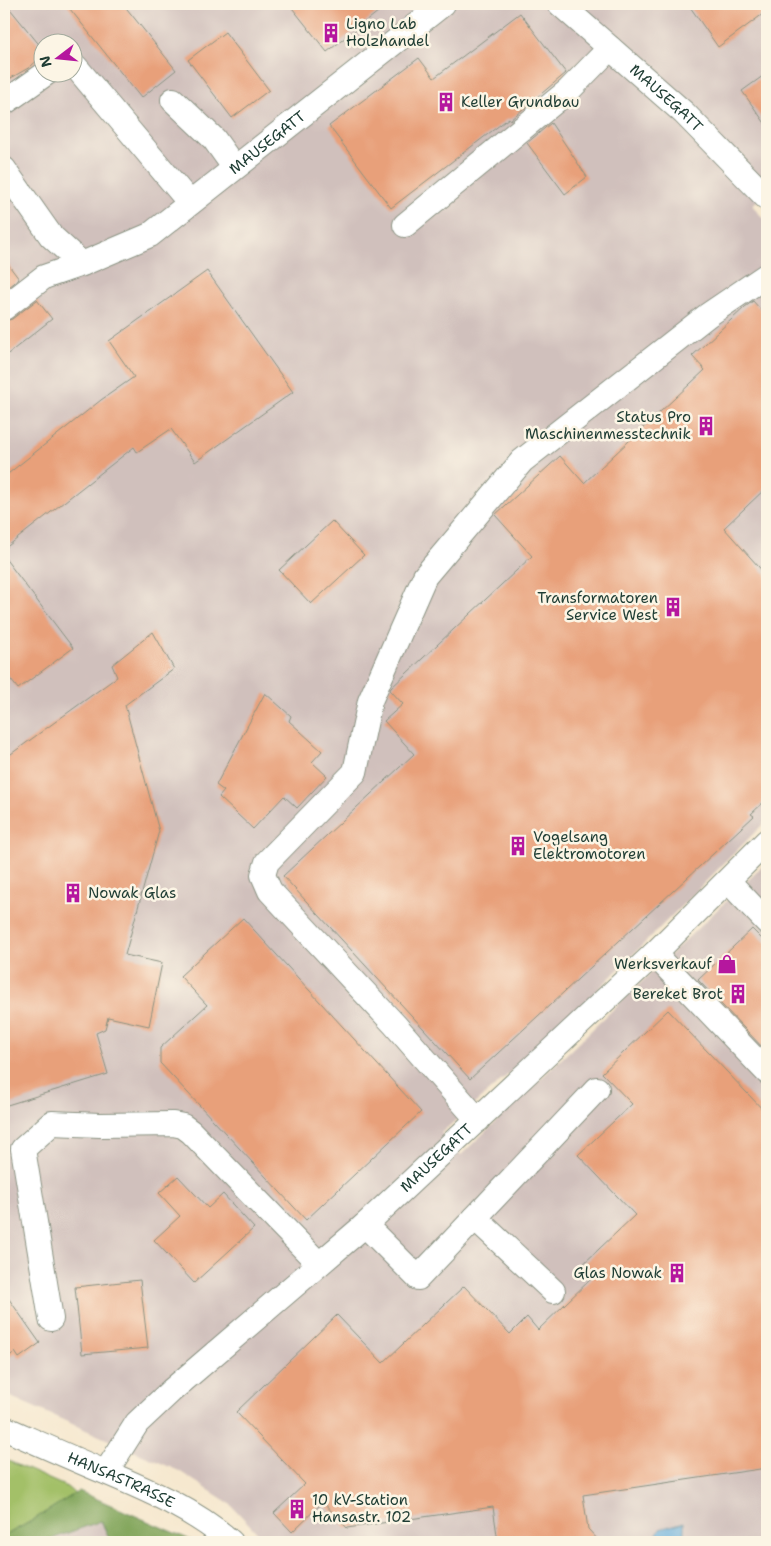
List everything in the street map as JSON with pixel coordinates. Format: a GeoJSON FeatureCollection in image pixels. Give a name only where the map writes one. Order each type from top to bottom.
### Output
{"type":"FeatureCollection","features":[{"type":"Feature","properties":{"kind":"street","name":"MAUSEGATT"},"geometry":{"type":"LineString","coordinates":[[4,308],[44,277],[82,264],[150,234],[443,4]]}},
{"type":"Feature","properties":{"kind":"street","name":"MAUSEGATT"},"geometry":{"type":"LineString","coordinates":[[560,4],[684,113],[767,198]]}},
{"type":"Feature","properties":{"kind":"street"},"geometry":{"type":"LineString","coordinates":[[406,225],[569,90],[610,48]]}},
{"type":"Feature","properties":{"kind":"street"},"geometry":{"type":"LineString","coordinates":[[82,74],[190,203]]}},
{"type":"Feature","properties":{"kind":"street"},"geometry":{"type":"LineString","coordinates":[[4,103],[32,82]]}},
{"type":"Feature","properties":{"kind":"street"},"geometry":{"type":"LineString","coordinates":[[174,100],[214,139],[234,167]]}},
{"type":"Feature","properties":{"kind":"street"},"geometry":{"type":"LineString","coordinates":[[4,169],[51,236],[82,264]]}},
{"type":"Feature","properties":{"kind":"street"},"geometry":{"type":"LineString","coordinates":[[478,1120],[395,1025],[270,891],[263,875],[267,862],[355,772],[370,701],[425,576],[522,461],[708,315],[767,274]]}},
{"type":"Feature","properties":{"kind":"street","name":"MAUSEGATT"},"geometry":{"type":"LineString","coordinates":[[106,1472],[137,1423],[144,1416],[365,1225],[654,954],[767,841]]}},
{"type":"Feature","properties":{"kind":"street"},"geometry":{"type":"LineString","coordinates":[[728,881],[767,922]]}},
{"type":"Feature","properties":{"kind":"street"},"geometry":{"type":"LineString","coordinates":[[654,954],[767,1072]]}},
{"type":"Feature","properties":{"kind":"street"},"geometry":{"type":"LineString","coordinates":[[365,1225],[418,1278],[597,1089]]}},
{"type":"Feature","properties":{"kind":"street"},"geometry":{"type":"LineString","coordinates":[[51,1319],[23,1149],[52,1123],[100,1126],[173,1124],[183,1126],[212,1152],[319,1264]]}},
{"type":"Feature","properties":{"kind":"street"},"geometry":{"type":"LineString","coordinates":[[475,1218],[552,1291]]}},
{"type":"Feature","properties":{"kind":"street","name":"HANSASTRASSE"},"geometry":{"type":"LineString","coordinates":[[4,1428],[148,1490],[184,1509],[231,1542]]}},
{"type":"Feature","properties":{"kind":"shaded area"},"geometry":{"type":"Polygon","coordinates":[[[4,4],[767,4],[767,193],[752,205],[767,223],[767,820],[550,1038],[441,1133],[461,1155],[767,862],[767,1542],[266,1542],[229,1503],[179,1471],[4,1394],[4,4]]]}},
{"type":"Feature","properties":{"kind":"shaded area"},"geometry":{"type":"Polygon","coordinates":[[[101,1521],[111,1542],[43,1542],[101,1521]]]}},
{"type":"Feature","properties":{"kind":"green space"},"geometry":{"type":"Polygon","coordinates":[[[4,1459],[67,1487],[75,1494],[4,1536],[4,1459]]]}},
{"type":"Feature","properties":{"kind":"green space"},"geometry":{"type":"Polygon","coordinates":[[[79,1491],[195,1542],[111,1542],[101,1521],[43,1542],[4,1542],[4,1536],[79,1491]]]}},
{"type":"Feature","properties":{"kind":"water"},"geometry":{"type":"Polygon","coordinates":[[[684,1522],[684,1542],[652,1542],[660,1529],[684,1522]]]}},
{"type":"Feature","properties":{"kind":"building"},"geometry":{"type":"Polygon","coordinates":[[[4,4],[6,4],[32,36],[32,65],[4,82],[4,4]]]}},
{"type":"Feature","properties":{"kind":"building"},"geometry":{"type":"Polygon","coordinates":[[[66,4],[123,4],[176,70],[141,98],[66,4]]]}},
{"type":"Feature","properties":{"kind":"building","name":"Ligno Lab Holzhandel"},"geometry":{"type":"Polygon","coordinates":[[[289,4],[388,4],[327,52],[289,4]]]}},
{"type":"Feature","properties":{"kind":"building"},"geometry":{"type":"Polygon","coordinates":[[[688,4],[767,4],[767,11],[718,47],[688,4]]]}},
{"type":"Feature","properties":{"kind":"building","name":"Keller Grundbau"},"geometry":{"type":"Polygon","coordinates":[[[520,13],[566,73],[510,120],[509,118],[391,208],[329,126],[419,58],[434,78],[520,13]]]}},
{"type":"Feature","properties":{"kind":"building"},"geometry":{"type":"Polygon","coordinates":[[[225,32],[269,90],[232,118],[188,60],[225,32]]]}},
{"type":"Feature","properties":{"kind":"building"},"geometry":{"type":"Polygon","coordinates":[[[767,73],[767,126],[742,91],[767,73]]]}},
{"type":"Feature","properties":{"kind":"building"},"geometry":{"type":"Polygon","coordinates":[[[551,123],[587,177],[565,194],[527,143],[551,123]]]}},
{"type":"Feature","properties":{"kind":"building"},"geometry":{"type":"Polygon","coordinates":[[[4,259],[19,279],[4,291],[4,259]]]}},
{"type":"Feature","properties":{"kind":"building"},"geometry":{"type":"Polygon","coordinates":[[[207,271],[293,392],[195,462],[171,429],[137,452],[134,447],[4,549],[4,477],[101,400],[134,377],[109,341],[207,271]]]}},
{"type":"Feature","properties":{"kind":"building"},"geometry":{"type":"Polygon","coordinates":[[[37,300],[52,319],[4,357],[4,321],[12,319],[37,300]]]}},
{"type":"Feature","properties":{"kind":"building","name":"Vogelsang Elektromotoren"},"geometry":{"type":"Polygon","coordinates":[[[753,301],[767,317],[767,487],[724,528],[767,576],[767,799],[751,814],[754,816],[470,1079],[283,876],[414,754],[384,721],[403,704],[390,690],[391,688],[532,556],[495,515],[560,456],[584,483],[705,370],[692,356],[753,301]]]}},
{"type":"Feature","properties":{"kind":"building"},"geometry":{"type":"Polygon","coordinates":[[[332,521],[364,555],[311,604],[279,570],[332,521]]]}},
{"type":"Feature","properties":{"kind":"building"},"geometry":{"type":"Polygon","coordinates":[[[4,557],[73,648],[18,689],[4,671],[4,557]]]}},
{"type":"Feature","properties":{"kind":"building","name":"Nowak Glas"},"geometry":{"type":"Polygon","coordinates":[[[153,632],[174,669],[125,705],[159,831],[125,955],[162,963],[149,1026],[108,1017],[105,1029],[96,1033],[108,1074],[4,1106],[4,759],[117,677],[112,665],[153,632]]]}},
{"type":"Feature","properties":{"kind":"building"},"geometry":{"type":"Polygon","coordinates":[[[265,693],[291,716],[289,721],[322,751],[312,762],[327,776],[297,808],[284,796],[253,829],[219,797],[224,791],[216,785],[265,693]]]}},
{"type":"Feature","properties":{"kind":"building"},"geometry":{"type":"Polygon","coordinates":[[[243,918],[421,1112],[306,1220],[160,1063],[160,1048],[207,1005],[180,976],[243,918]]]}},
{"type":"Feature","properties":{"kind":"building","name":"Bereket Brot"},"geometry":{"type":"Polygon","coordinates":[[[752,929],[767,944],[767,1052],[698,980],[752,929]]]}},
{"type":"Feature","properties":{"kind":"building","name":"Glas Nowak"},"geometry":{"type":"Polygon","coordinates":[[[668,1010],[767,1114],[767,1468],[583,1495],[588,1529],[600,1542],[498,1542],[493,1507],[347,1528],[323,1502],[292,1532],[274,1513],[305,1484],[236,1412],[337,1315],[383,1363],[464,1286],[510,1334],[527,1317],[538,1330],[592,1278],[581,1266],[635,1215],[578,1155],[632,1104],[602,1073],[668,1010]]]}},
{"type":"Feature","properties":{"kind":"building"},"geometry":{"type":"Polygon","coordinates":[[[178,1176],[208,1208],[223,1194],[254,1228],[194,1283],[154,1240],[180,1216],[159,1193],[178,1176]]]}},
{"type":"Feature","properties":{"kind":"building"},"geometry":{"type":"Polygon","coordinates":[[[140,1280],[148,1348],[82,1354],[75,1287],[140,1280]]]}},
{"type":"Feature","properties":{"kind":"building"},"geometry":{"type":"Polygon","coordinates":[[[4,1292],[40,1343],[19,1358],[15,1352],[4,1360],[4,1292]]]}},
{"type":"Feature","properties":{"kind":"place","name":"Ligno Lab Holzhandel"},"geometry":{"type":"Point","coordinates":[331,33]}},
{"type":"Feature","properties":{"kind":"place","name":"Keller Grundbau"},"geometry":{"type":"Point","coordinates":[446,102]}},
{"type":"Feature","properties":{"kind":"place","name":"Status Pro Maschinenmesstechnik"},"geometry":{"type":"Point","coordinates":[706,426]}},
{"type":"Feature","properties":{"kind":"place","name":"Transformatoren Service West"},"geometry":{"type":"Point","coordinates":[673,607]}},
{"type":"Feature","properties":{"kind":"place","name":"Vogelsang Elektromotoren"},"geometry":{"type":"Point","coordinates":[518,846]}},
{"type":"Feature","properties":{"kind":"place","name":"Nowak Glas"},"geometry":{"type":"Point","coordinates":[73,893]}},
{"type":"Feature","properties":{"kind":"place","name":"Werksverkauf"},"geometry":{"type":"Point","coordinates":[727,964]}},
{"type":"Feature","properties":{"kind":"place","name":"Bereket Brot"},"geometry":{"type":"Point","coordinates":[738,994]}},
{"type":"Feature","properties":{"kind":"place","name":"Glas Nowak"},"geometry":{"type":"Point","coordinates":[677,1273]}},
{"type":"Feature","properties":{"kind":"place","name":"10 kV-Station Hansastr. 102"},"geometry":{"type":"Point","coordinates":[297,1509]}}]}
